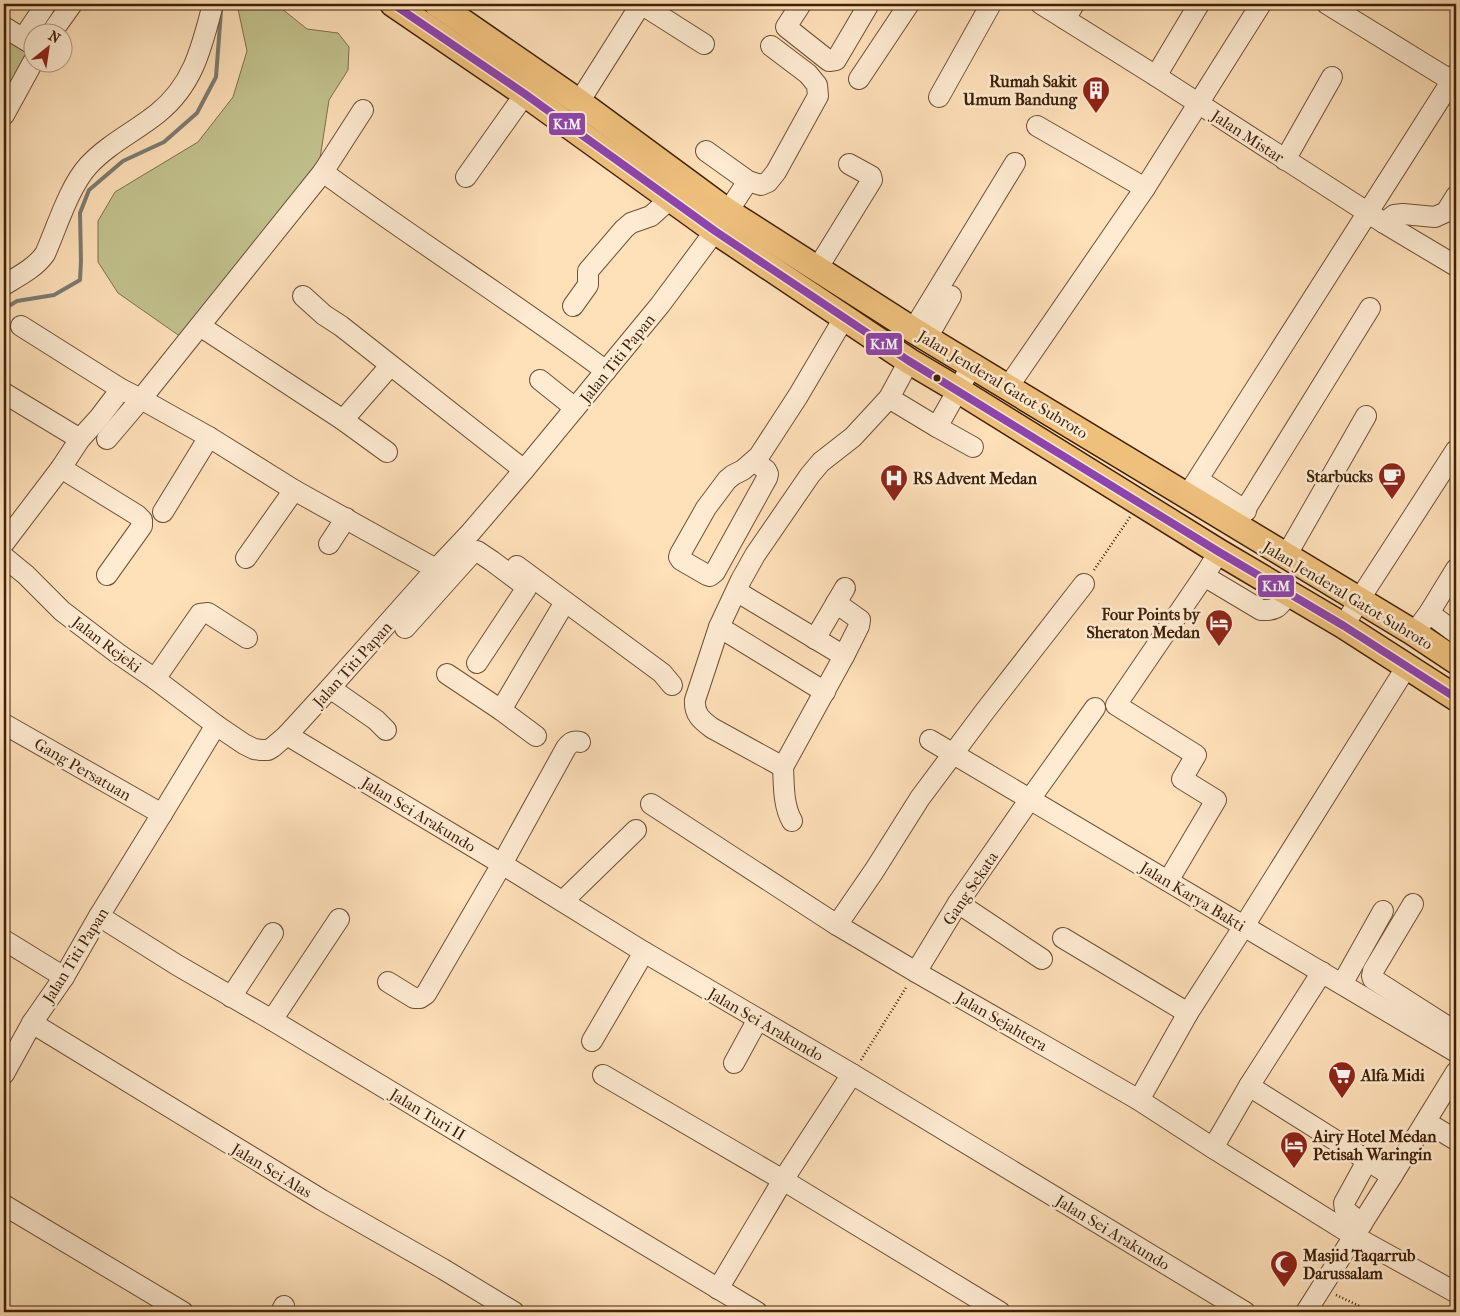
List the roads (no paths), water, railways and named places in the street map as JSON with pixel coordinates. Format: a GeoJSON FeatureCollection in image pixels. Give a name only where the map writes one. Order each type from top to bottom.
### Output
{"type":"FeatureCollection","features":[{"type":"Feature","properties":{"kind":"main road","name":"Jalan Jenderal Gatot Subroto"},"geometry":{"type":"LineString","coordinates":[[437,4],[579,102],[721,221],[844,318],[909,362],[958,390],[1219,552],[1344,626],[1456,698]]}},
{"type":"Feature","properties":{"kind":"main road","name":"Jalan Jenderal Gatot Subroto"},"geometry":{"type":"LineString","coordinates":[[398,5],[670,199],[721,221],[817,269],[1008,387],[1195,490],[1240,518],[1286,556],[1456,661]]}},
{"type":"Feature","properties":{"kind":"street"},"geometry":{"type":"LineString","coordinates":[[37,22],[46,4]]}},
{"type":"Feature","properties":{"kind":"street"},"geometry":{"type":"LineString","coordinates":[[59,22],[72,4]]}},
{"type":"Feature","properties":{"kind":"street"},"geometry":{"type":"LineString","coordinates":[[4,286],[32,268],[45,254],[75,184],[89,164],[159,113],[177,95],[193,72],[213,4]]}},
{"type":"Feature","properties":{"kind":"street"},"geometry":{"type":"LineString","coordinates":[[579,102],[641,4],[704,44]]}},
{"type":"Feature","properties":{"kind":"street"},"geometry":{"type":"LineString","coordinates":[[801,4],[786,27],[829,61],[832,61],[836,60],[870,4]]}},
{"type":"Feature","properties":{"kind":"street"},"geometry":{"type":"LineString","coordinates":[[859,79],[909,4]]}},
{"type":"Feature","properties":{"kind":"street"},"geometry":{"type":"LineString","coordinates":[[939,97],[990,4]]}},
{"type":"Feature","properties":{"kind":"street","name":"Jalan Mistar"},"geometry":{"type":"LineString","coordinates":[[1041,4],[1069,11],[1156,76],[1376,218],[1456,266]]}},
{"type":"Feature","properties":{"kind":"street"},"geometry":{"type":"LineString","coordinates":[[1156,76],[1199,4]]}},
{"type":"Feature","properties":{"kind":"street"},"geometry":{"type":"LineString","coordinates":[[1008,387],[1145,188],[1261,4]]}},
{"type":"Feature","properties":{"kind":"street"},"geometry":{"type":"LineString","coordinates":[[1195,490],[1376,218],[1454,78],[1327,4]]}},
{"type":"Feature","properties":{"kind":"street"},"geometry":{"type":"LineString","coordinates":[[4,26],[22,36]]}},
{"type":"Feature","properties":{"kind":"street"},"geometry":{"type":"LineString","coordinates":[[706,151],[748,181],[761,185],[768,182],[776,172],[818,96],[817,85],[808,74],[771,46]]}},
{"type":"Feature","properties":{"kind":"street"},"geometry":{"type":"LineString","coordinates":[[4,115],[28,72]]}},
{"type":"Feature","properties":{"kind":"street"},"geometry":{"type":"LineString","coordinates":[[1285,160],[1332,77]]}},
{"type":"Feature","properties":{"kind":"street"},"geometry":{"type":"LineString","coordinates":[[466,177],[525,94]]}},
{"type":"Feature","properties":{"kind":"street"},"geometry":{"type":"LineString","coordinates":[[107,439],[323,172],[362,110]]}},
{"type":"Feature","properties":{"kind":"street"},"geometry":{"type":"LineString","coordinates":[[1037,126],[1145,188]]}},
{"type":"Feature","properties":{"kind":"street"},"geometry":{"type":"LineString","coordinates":[[920,334],[1015,163]]}},
{"type":"Feature","properties":{"kind":"street"},"geometry":{"type":"LineString","coordinates":[[817,269],[872,180],[871,176],[849,164]]}},
{"type":"Feature","properties":{"kind":"street"},"geometry":{"type":"LineString","coordinates":[[323,172],[379,213],[551,330],[606,371]]}},
{"type":"Feature","properties":{"kind":"street","name":"Jalan Titi Papan"},"geometry":{"type":"LineString","coordinates":[[4,1074],[11,1041],[32,1023],[64,977],[99,916],[216,725],[244,744],[261,750],[272,748],[288,734],[437,576],[471,532],[660,305],[748,181]]}},
{"type":"Feature","properties":{"kind":"street"},"geometry":{"type":"LineString","coordinates":[[1376,218],[1403,214],[1435,217],[1446,212],[1456,196]]}},
{"type":"Feature","properties":{"kind":"street"},"geometry":{"type":"LineString","coordinates":[[573,306],[588,285],[588,271],[624,229],[631,223],[651,216],[670,199]]}},
{"type":"Feature","properties":{"kind":"street"},"geometry":{"type":"LineString","coordinates":[[303,296],[324,315],[524,470]]}},
{"type":"Feature","properties":{"kind":"street"},"geometry":{"type":"LineString","coordinates":[[920,334],[951,296]]}},
{"type":"Feature","properties":{"kind":"street"},"geometry":{"type":"LineString","coordinates":[[1240,518],[1370,308]]}},
{"type":"Feature","properties":{"kind":"street"},"geometry":{"type":"LineString","coordinates":[[754,461],[766,470],[767,478],[714,572],[710,576],[707,575],[681,560],[680,554],[706,508],[727,480],[754,461],[768,443],[844,318]]}},
{"type":"Feature","properties":{"kind":"street"},"geometry":{"type":"LineString","coordinates":[[21,326],[121,389],[141,398],[209,437],[294,490],[346,518],[437,576]]}},
{"type":"Feature","properties":{"kind":"street"},"geometry":{"type":"LineString","coordinates":[[200,326],[343,420],[387,452]]}},
{"type":"Feature","properties":{"kind":"street"},"geometry":{"type":"LineString","coordinates":[[782,767],[702,721],[696,712],[695,700],[718,627],[755,555],[810,475],[821,462],[853,437],[889,398],[909,362]]}},
{"type":"Feature","properties":{"kind":"street"},"geometry":{"type":"LineString","coordinates":[[937,427],[972,365]]}},
{"type":"Feature","properties":{"kind":"street"},"geometry":{"type":"LineString","coordinates":[[343,420],[390,366]]}},
{"type":"Feature","properties":{"kind":"street"},"geometry":{"type":"LineString","coordinates":[[540,380],[575,408]]}},
{"type":"Feature","properties":{"kind":"street"},"geometry":{"type":"LineString","coordinates":[[4,543],[61,468],[80,439],[121,389]]}},
{"type":"Feature","properties":{"kind":"street"},"geometry":{"type":"LineString","coordinates":[[4,393],[80,439]]}},
{"type":"Feature","properties":{"kind":"street"},"geometry":{"type":"LineString","coordinates":[[889,398],[973,447]]}},
{"type":"Feature","properties":{"kind":"street"},"geometry":{"type":"LineString","coordinates":[[1286,556],[1366,416]]}},
{"type":"Feature","properties":{"kind":"street"},"geometry":{"type":"LineString","coordinates":[[164,512],[209,437]]}},
{"type":"Feature","properties":{"kind":"street"},"geometry":{"type":"LineString","coordinates":[[1344,626],[1456,450]]}},
{"type":"Feature","properties":{"kind":"street"},"geometry":{"type":"LineString","coordinates":[[61,468],[137,515],[142,520],[142,526],[107,575]]}},
{"type":"Feature","properties":{"kind":"street"},"geometry":{"type":"LineString","coordinates":[[246,558],[294,490]]}},
{"type":"Feature","properties":{"kind":"street"},"geometry":{"type":"LineString","coordinates":[[329,544],[346,518]]}},
{"type":"Feature","properties":{"kind":"street"},"geometry":{"type":"LineString","coordinates":[[471,532],[662,673],[672,685]]}},
{"type":"Feature","properties":{"kind":"street"},"geometry":{"type":"LineString","coordinates":[[405,628],[437,576],[474,551],[492,561],[525,586],[525,591],[477,664]]}},
{"type":"Feature","properties":{"kind":"street"},"geometry":{"type":"LineString","coordinates":[[1168,881],[1216,800],[1182,779],[1196,755],[1116,705],[1219,552]]}},
{"type":"Feature","properties":{"kind":"street","name":"Jalan Rejeki"},"geometry":{"type":"LineString","coordinates":[[4,557],[26,575],[62,611],[116,653],[216,725]]}},
{"type":"Feature","properties":{"kind":"street"},"geometry":{"type":"LineString","coordinates":[[1414,634],[1456,569]]}},
{"type":"Feature","properties":{"kind":"street"},"geometry":{"type":"LineString","coordinates":[[1204,576],[1261,610],[1276,610],[1289,594]]}},
{"type":"Feature","properties":{"kind":"street"},"geometry":{"type":"LineString","coordinates":[[837,925],[920,798],[1084,584]]}},
{"type":"Feature","properties":{"kind":"street"},"geometry":{"type":"LineString","coordinates":[[736,591],[844,656]]}},
{"type":"Feature","properties":{"kind":"street"},"geometry":{"type":"LineString","coordinates":[[792,820],[786,804],[782,767],[825,692],[859,626],[860,620],[840,596],[815,639]]}},
{"type":"Feature","properties":{"kind":"street"},"geometry":{"type":"LineString","coordinates":[[501,710],[565,602]]}},
{"type":"Feature","properties":{"kind":"street"},"geometry":{"type":"LineString","coordinates":[[154,679],[200,614],[208,613],[247,638]]}},
{"type":"Feature","properties":{"kind":"street"},"geometry":{"type":"LineString","coordinates":[[1429,613],[1455,630]]}},
{"type":"Feature","properties":{"kind":"street"},"geometry":{"type":"LineString","coordinates":[[718,627],[825,692]]}},
{"type":"Feature","properties":{"kind":"street"},"geometry":{"type":"LineString","coordinates":[[1139,1100],[1188,1013],[1407,666]]}},
{"type":"Feature","properties":{"kind":"street"},"geometry":{"type":"LineString","coordinates":[[447,674],[536,736]]}},
{"type":"Feature","properties":{"kind":"street"},"geometry":{"type":"LineString","coordinates":[[330,688],[376,720],[386,730]]}},
{"type":"Feature","properties":{"kind":"street","name":"Gang Sekata"},"geometry":{"type":"LineString","coordinates":[[916,972],[958,903],[1095,708]]}},
{"type":"Feature","properties":{"kind":"street","name":"Gang Persatuan"},"geometry":{"type":"LineString","coordinates":[[4,724],[162,814]]}},
{"type":"Feature","properties":{"kind":"street","name":"Jalan Sei Arakundo"},"geometry":{"type":"LineString","coordinates":[[288,734],[644,952],[852,1074],[1245,1312]]}},
{"type":"Feature","properties":{"kind":"street","name":"Jalan Karya Bakti"},"geometry":{"type":"LineString","coordinates":[[930,740],[1456,1052]]}},
{"type":"Feature","properties":{"kind":"street"},"geometry":{"type":"LineString","coordinates":[[388,982],[414,998],[420,998],[426,994],[502,864],[566,748],[571,742],[580,742]]}},
{"type":"Feature","properties":{"kind":"street","name":"Jalan Sejahtera"},"geometry":{"type":"LineString","coordinates":[[651,804],[837,925],[1139,1100],[1213,1148],[1358,1230]]}},
{"type":"Feature","properties":{"kind":"street"},"geometry":{"type":"LineString","coordinates":[[563,901],[636,830]]}},
{"type":"Feature","properties":{"kind":"street"},"geometry":{"type":"LineString","coordinates":[[958,903],[1042,959]]}},
{"type":"Feature","properties":{"kind":"street"},"geometry":{"type":"LineString","coordinates":[[1413,904],[1373,971],[1373,979],[1456,1032]]}},
{"type":"Feature","properties":{"kind":"street"},"geometry":{"type":"LineString","coordinates":[[1342,984],[1383,912]]}},
{"type":"Feature","properties":{"kind":"street","name":"Jalan Turi II"},"geometry":{"type":"LineString","coordinates":[[99,916],[757,1312]]}},
{"type":"Feature","properties":{"kind":"street"},"geometry":{"type":"LineString","coordinates":[[272,1020],[339,919]]}},
{"type":"Feature","properties":{"kind":"street"},"geometry":{"type":"LineString","coordinates":[[231,996],[273,933]]}},
{"type":"Feature","properties":{"kind":"street"},"geometry":{"type":"LineString","coordinates":[[1063,938],[1188,1013]]}},
{"type":"Feature","properties":{"kind":"street"},"geometry":{"type":"LineString","coordinates":[[4,940],[64,977]]}},
{"type":"Feature","properties":{"kind":"street"},"geometry":{"type":"LineString","coordinates":[[592,1041],[644,952]]}},
{"type":"Feature","properties":{"kind":"street"},"geometry":{"type":"LineString","coordinates":[[1213,1148],[1249,1086],[1322,972]]}},
{"type":"Feature","properties":{"kind":"street"},"geometry":{"type":"LineString","coordinates":[[734,1063],[758,1019]]}},
{"type":"Feature","properties":{"kind":"street","name":"Jalan Sei Alas"},"geometry":{"type":"LineString","coordinates":[[32,1023],[322,1200],[514,1312]]}},
{"type":"Feature","properties":{"kind":"street"},"geometry":{"type":"LineString","coordinates":[[1306,1312],[1456,1072]]}},
{"type":"Feature","properties":{"kind":"street"},"geometry":{"type":"LineString","coordinates":[[718,1289],[784,1180],[852,1074]]}},
{"type":"Feature","properties":{"kind":"street"},"geometry":{"type":"LineString","coordinates":[[603,1075],[784,1180],[1000,1312]]}},
{"type":"Feature","properties":{"kind":"street"},"geometry":{"type":"LineString","coordinates":[[1249,1086],[1392,1176]]}},
{"type":"Feature","properties":{"kind":"street"},"geometry":{"type":"LineString","coordinates":[[1426,1122],[1456,1140]]}},
{"type":"Feature","properties":{"kind":"street"},"geometry":{"type":"LineString","coordinates":[[1367,1161],[1344,1203],[1345,1210],[1352,1218],[1358,1230],[1455,1292]]}},
{"type":"Feature","properties":{"kind":"street"},"geometry":{"type":"LineString","coordinates":[[4,1205],[183,1312]]}},
{"type":"Feature","properties":{"kind":"waterway"},"geometry":{"type":"LineString","coordinates":[[326,4],[334,4]]}},
{"type":"Feature","properties":{"kind":"waterway"},"geometry":{"type":"LineString","coordinates":[[4,309],[17,301],[54,295],[80,280],[80,213],[89,190],[123,161],[164,142],[197,113],[216,77],[221,11]]}},
{"type":"Feature","properties":{"kind":"place","name":"Rumah Sakit Umum Bandung"},"geometry":{"type":"Point","coordinates":[1096,114]}},
{"type":"Feature","properties":{"kind":"place","name":"Starbucks"},"geometry":{"type":"Point","coordinates":[1392,500]}},
{"type":"Feature","properties":{"kind":"place","name":"RS Advent Medan"},"geometry":{"type":"Point","coordinates":[894,502]}},
{"type":"Feature","properties":{"kind":"place","name":"Four Points by Sheraton Medan"},"geometry":{"type":"Point","coordinates":[1219,647]}},
{"type":"Feature","properties":{"kind":"place","name":"Alfa Midi"},"geometry":{"type":"Point","coordinates":[1342,1099]}},
{"type":"Feature","properties":{"kind":"place","name":"Airy Hotel Medan Petisah Waringin"},"geometry":{"type":"Point","coordinates":[1294,1169]}},
{"type":"Feature","properties":{"kind":"place","name":"Masjid Taqarrub Darussalam"},"geometry":{"type":"Point","coordinates":[1284,1288]}}]}
